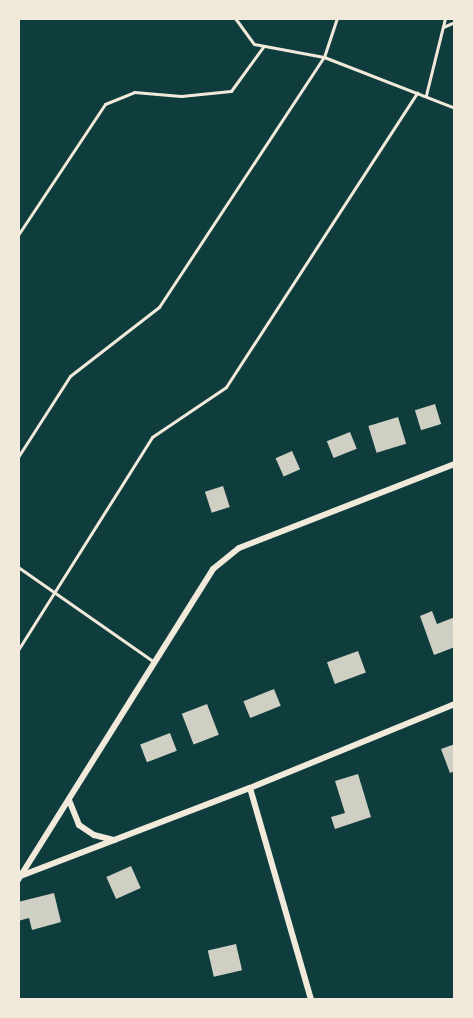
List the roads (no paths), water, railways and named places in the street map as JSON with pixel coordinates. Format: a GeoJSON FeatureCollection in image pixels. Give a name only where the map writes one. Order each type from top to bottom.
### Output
{"type":"FeatureCollection","features":[{"type":"Feature","properties":{"kind":"street"},"geometry":{"type":"LineString","coordinates":[[20,877],[213,569],[239,548],[455,464]]}},
{"type":"Feature","properties":{"kind":"street"},"geometry":{"type":"LineString","coordinates":[[20,877],[250,788],[455,704]]}},
{"type":"Feature","properties":{"kind":"street"},"geometry":{"type":"LineString","coordinates":[[250,788],[311,1000]]}},
{"type":"Feature","properties":{"kind":"street"},"geometry":{"type":"LineString","coordinates":[[69,800],[79,825],[94,835],[114,840]]}},
{"type":"Feature","properties":{"kind":"lane"},"geometry":{"type":"LineString","coordinates":[[235,18],[254,44],[324,57],[455,108]]}},
{"type":"Feature","properties":{"kind":"lane"},"geometry":{"type":"LineString","coordinates":[[18,457],[70,376],[159,307],[324,57],[337,18]]}},
{"type":"Feature","properties":{"kind":"lane"},"geometry":{"type":"LineString","coordinates":[[426,96],[445,18]]}},
{"type":"Feature","properties":{"kind":"lane"},"geometry":{"type":"LineString","coordinates":[[443,27],[455,22]]}},
{"type":"Feature","properties":{"kind":"lane"},"geometry":{"type":"LineString","coordinates":[[18,235],[105,104],[134,92],[181,96],[231,91],[263,47]]}},
{"type":"Feature","properties":{"kind":"lane"},"geometry":{"type":"LineString","coordinates":[[18,650],[152,436],[226,387],[417,93]]}},
{"type":"Feature","properties":{"kind":"lane"},"geometry":{"type":"LineString","coordinates":[[18,567],[154,662]]}}]}
